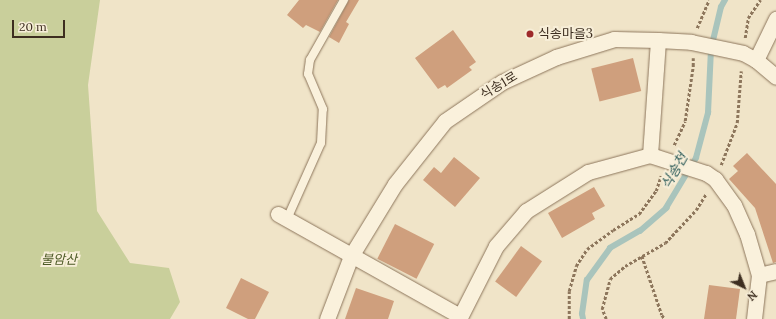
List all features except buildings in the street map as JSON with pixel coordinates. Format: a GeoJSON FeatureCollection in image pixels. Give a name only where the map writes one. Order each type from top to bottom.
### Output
{"type":"FeatureCollection","features":[{"type":"Feature","properties":{"kind":"street"},"geometry":{"type":"LineString","coordinates":[[756,60],[776,19]]}},
{"type":"Feature","properties":{"kind":"street","name":"식송1로"},"geometry":{"type":"LineString","coordinates":[[328,319],[351,256],[395,184],[445,121],[502,82],[556,57],[614,40],[658,40],[698,44],[743,53],[756,60],[776,77]]}},
{"type":"Feature","properties":{"kind":"street"},"geometry":{"type":"LineString","coordinates":[[650,155],[658,40]]}},
{"type":"Feature","properties":{"kind":"street"},"geometry":{"type":"LineString","coordinates":[[283,216],[459,318],[496,246],[526,211],[588,172],[650,155],[706,173],[715,179],[734,205],[747,234],[759,275],[754,319]]}},
{"type":"Feature","properties":{"kind":"street"},"geometry":{"type":"LineString","coordinates":[[759,275],[776,271]]}},
{"type":"Feature","properties":{"kind":"lane"},"geometry":{"type":"LineString","coordinates":[[283,216],[321,142],[323,109],[308,74],[310,60],[344,0]]}},
{"type":"Feature","properties":{"kind":"path"},"geometry":{"type":"LineString","coordinates":[[642,256],[662,315],[665,319]]}},
{"type":"Feature","properties":{"kind":"green space","name":"불암산"},"geometry":{"type":"Polygon","coordinates":[[[0,0],[100,0],[88,85],[97,211],[130,263],[169,268],[180,302],[170,319],[0,319],[0,0]]]}},
{"type":"Feature","properties":{"kind":"waterway","name":"식송천"},"geometry":{"type":"LineString","coordinates":[[583,319],[582,314],[587,280],[610,248],[640,231],[666,208],[696,158],[708,113],[711,49],[721,7],[725,0]]}},
{"type":"Feature","properties":{"kind":"place","name":"식송마을3"},"geometry":{"type":"Point","coordinates":[530,34]}}]}
